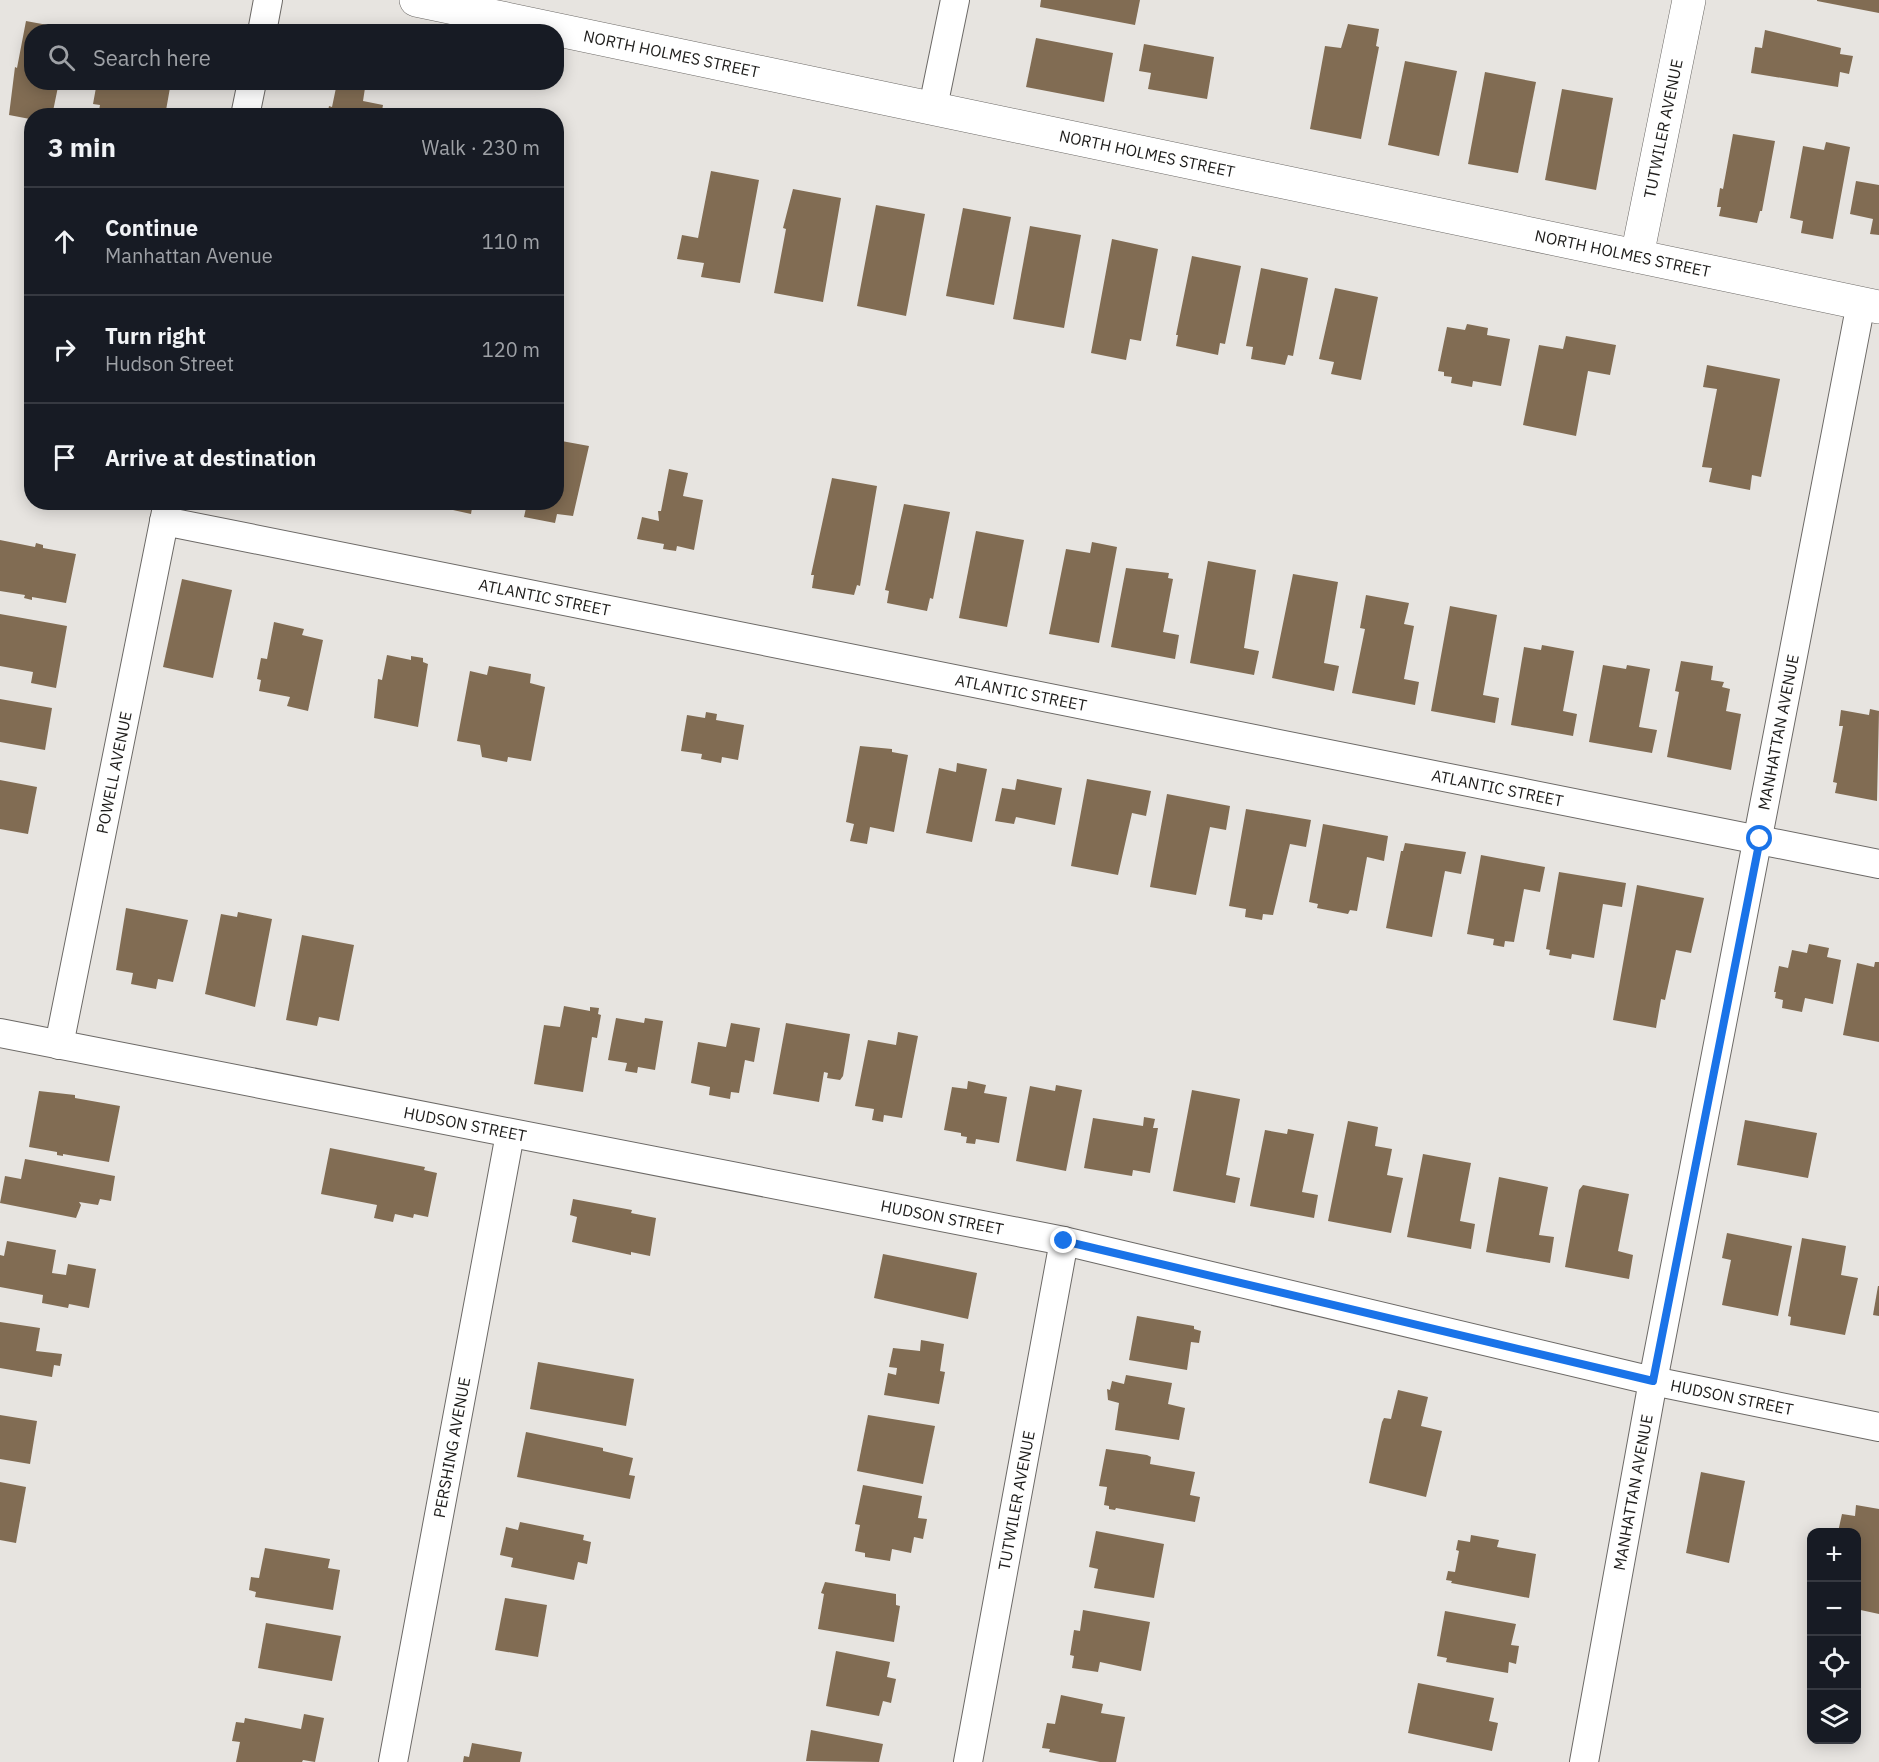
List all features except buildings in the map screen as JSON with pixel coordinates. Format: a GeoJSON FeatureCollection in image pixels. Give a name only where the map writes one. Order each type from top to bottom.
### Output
{"type":"FeatureCollection","features":[{"type":"Feature","properties":{"kind":"street"},"geometry":{"type":"LineString","coordinates":[[264,24],[268,0]]}},
{"type":"Feature","properties":{"kind":"street","name":"NORTH HOLMES STREET"},"geometry":{"type":"LineString","coordinates":[[416,0],[532,24]]}},
{"type":"Feature","properties":{"kind":"street"},"geometry":{"type":"LineString","coordinates":[[933,107],[955,0]]}},
{"type":"Feature","properties":{"kind":"street","name":"TUTWILER AVENUE"},"geometry":{"type":"LineString","coordinates":[[1637,256],[1689,0]]}},
{"type":"Feature","properties":{"kind":"street","name":"NORTH HOLMES STREET"},"geometry":{"type":"LineString","coordinates":[[564,31],[1870,305]]}},
{"type":"Feature","properties":{"kind":"street"},"geometry":{"type":"LineString","coordinates":[[247,108],[250,90]]}},
{"type":"Feature","properties":{"kind":"street","name":"MANHATTAN AVENUE"},"geometry":{"type":"LineString","coordinates":[[1584,1762],[1653,1381],[1760,839],[1870,305]]}},
{"type":"Feature","properties":{"kind":"street","name":"ATLANTIC STREET"},"geometry":{"type":"LineString","coordinates":[[166,512],[1879,864]]}},
{"type":"Feature","properties":{"kind":"street","name":"POWELL AVENUE"},"geometry":{"type":"LineString","coordinates":[[59,1045],[166,512]]}},
{"type":"Feature","properties":{"kind":"street","name":"HUDSON STREET"},"geometry":{"type":"LineString","coordinates":[[0,1033],[1064,1241],[1653,1381],[1879,1426]]}},
{"type":"Feature","properties":{"kind":"street","name":"PERSHING AVENUE"},"geometry":{"type":"LineString","coordinates":[[393,1762],[510,1134]]}},
{"type":"Feature","properties":{"kind":"street","name":"TUTWILER AVENUE"},"geometry":{"type":"LineString","coordinates":[[968,1762],[1064,1241]]}},
{"type":"Feature","properties":{"kind":"route"},"geometry":{"type":"LineString","coordinates":[[1064,1241],[1653,1381],[1760,839]]}}]}
